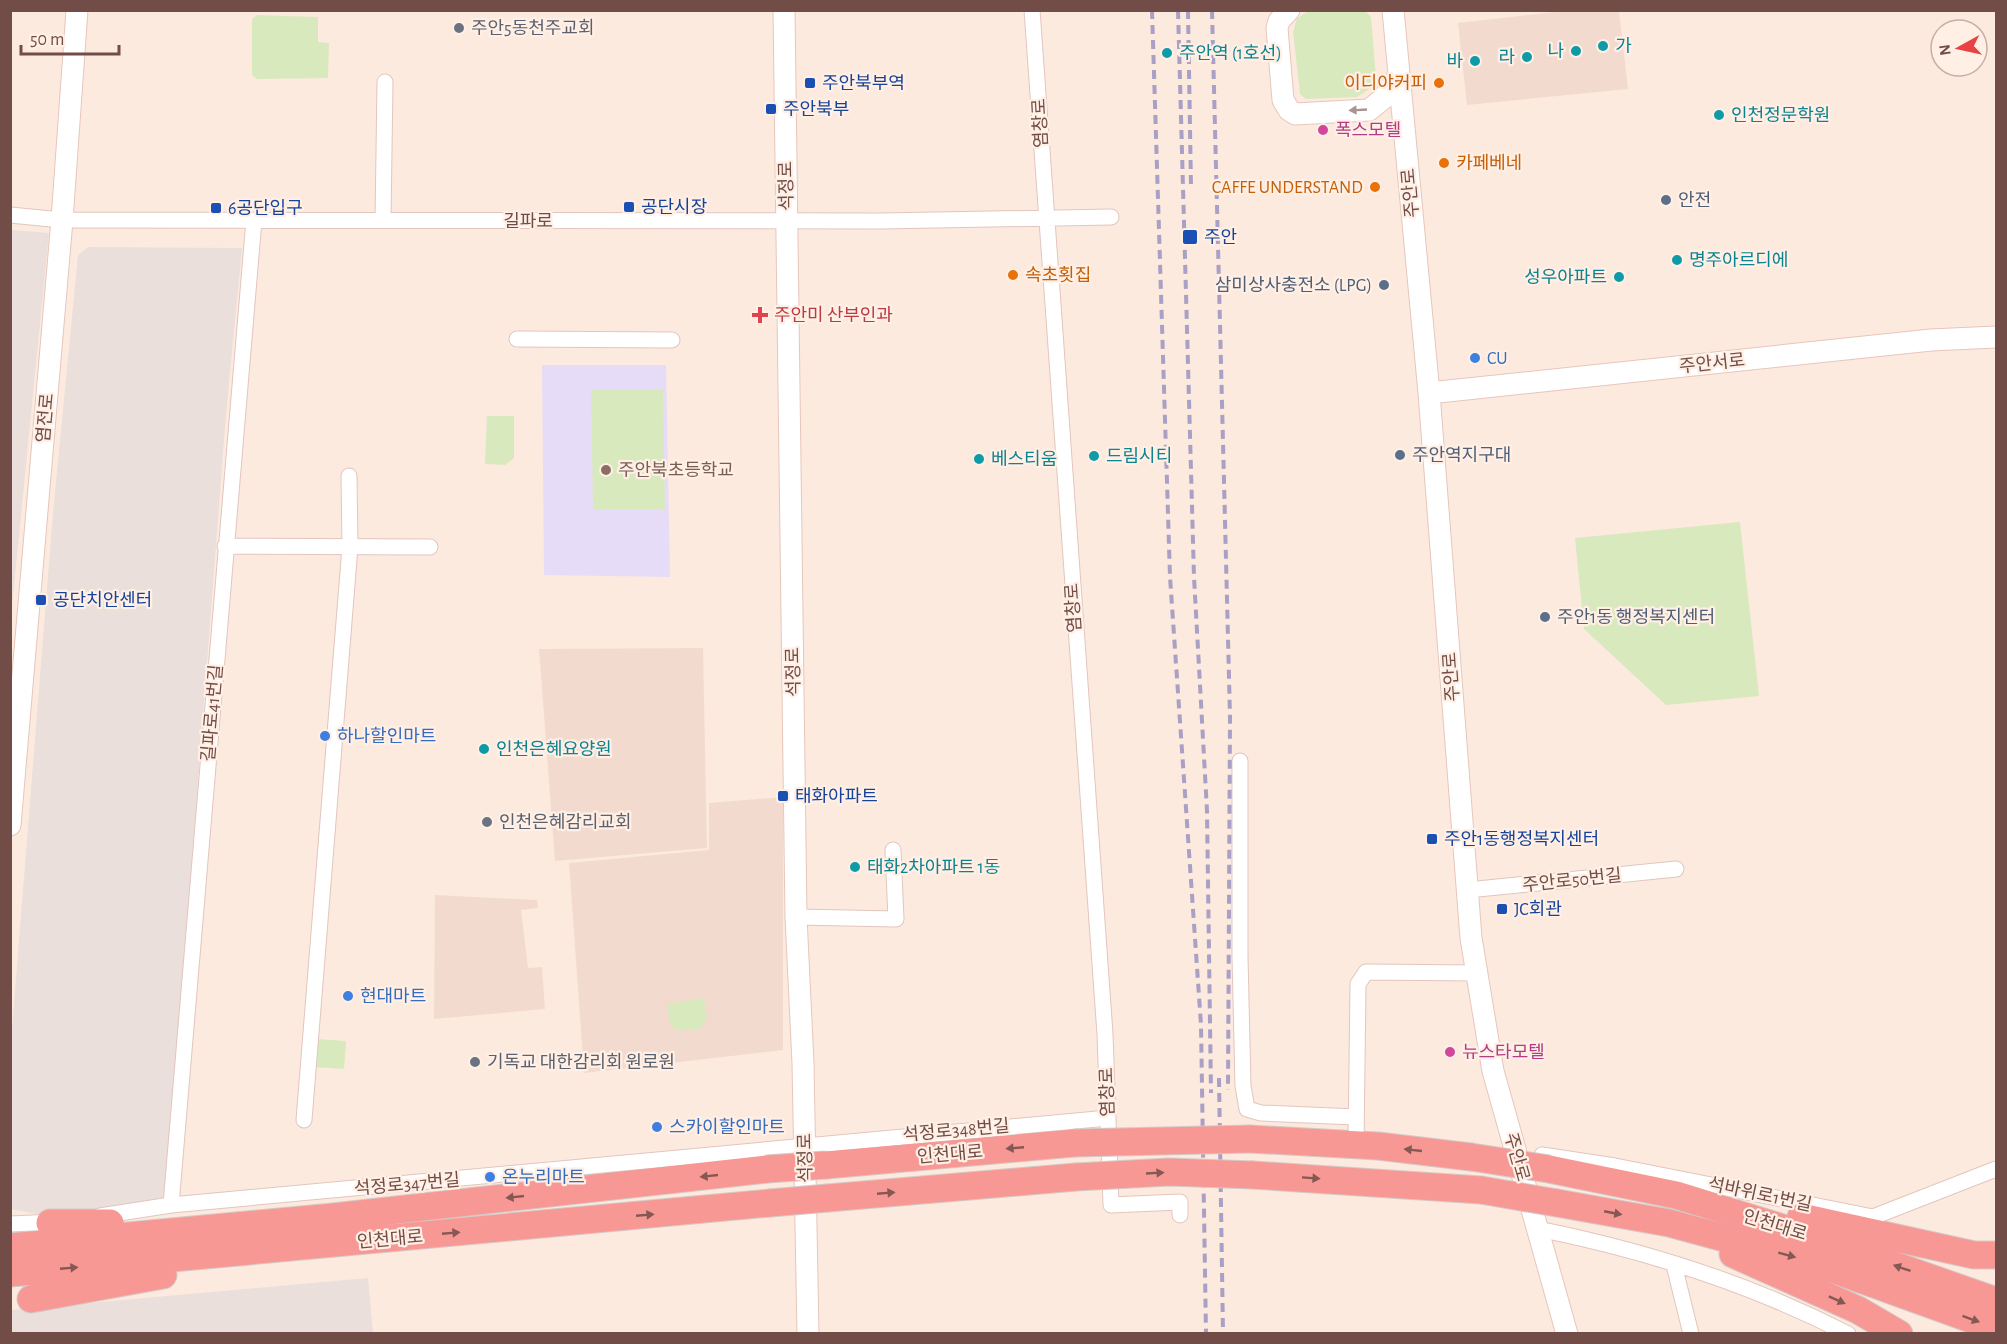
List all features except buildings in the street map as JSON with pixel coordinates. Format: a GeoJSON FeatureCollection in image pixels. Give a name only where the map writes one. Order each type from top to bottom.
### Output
{"type":"FeatureCollection","features":[{"type":"Feature","properties":{"kind":"highway","name":"인천대로"},"geometry":{"type":"LineString","coordinates":[[10,1247],[333,1217],[767,1169],[1074,1143],[1250,1139],[1356,1145],[1471,1157],[1549,1169],[1676,1195],[1828,1242],[1996,1301]]}},
{"type":"Feature","properties":{"kind":"highway","name":"인천대로"},"geometry":{"type":"LineString","coordinates":[[10,1273],[770,1203],[1076,1177],[1169,1172],[1253,1175],[1482,1190],[1670,1223],[1816,1263],[1996,1328]]}},
{"type":"Feature","properties":{"kind":"highway"},"geometry":{"type":"LineString","coordinates":[[1676,1195],[1768,1210],[1974,1255],[1996,1255]]}},
{"type":"Feature","properties":{"kind":"highway"},"geometry":{"type":"LineString","coordinates":[[50,1223],[119,1223],[246,1214],[333,1217]]}},
{"type":"Feature","properties":{"kind":"highway"},"geometry":{"type":"LineString","coordinates":[[1670,1223],[1858,1310],[1899,1334]]}},
{"type":"Feature","properties":{"kind":"highway"},"geometry":{"type":"LineString","coordinates":[[31,1299],[333,1244]]}},
{"type":"Feature","properties":{"kind":"main road","name":"염전로"},"geometry":{"type":"LineString","coordinates":[[10,825],[15,713],[62,220],[77,10]]}},
{"type":"Feature","properties":{"kind":"main road","name":"석정로"},"geometry":{"type":"LineString","coordinates":[[784,10],[796,917],[808,1334]]}},
{"type":"Feature","properties":{"kind":"main road"},"geometry":{"type":"LineString","coordinates":[[1289,10],[1279,21],[1277,28],[1283,100],[1289,110],[1295,114],[1369,110],[1384,98],[1399,75]]}},
{"type":"Feature","properties":{"kind":"main road","name":"주안로"},"geometry":{"type":"LineString","coordinates":[[1393,10],[1429,393],[1476,973],[1493,1071],[1567,1334]]}},
{"type":"Feature","properties":{"kind":"main road","name":"주안서로"},"geometry":{"type":"LineString","coordinates":[[1429,393],[1932,340],[1996,337]]}},
{"type":"Feature","properties":{"kind":"street","name":"염창로"},"geometry":{"type":"LineString","coordinates":[[1032,10],[1045,218],[1095,894],[1111,1205],[1180,1202],[1180,1215]]}},
{"type":"Feature","properties":{"kind":"street"},"geometry":{"type":"LineString","coordinates":[[383,220],[385,82]]}},
{"type":"Feature","properties":{"kind":"street","name":"길파로"},"geometry":{"type":"LineString","coordinates":[[10,215],[62,220],[786,221],[1110,217]]}},
{"type":"Feature","properties":{"kind":"street","name":"길파로41번길"},"geometry":{"type":"LineString","coordinates":[[171,1205],[254,220]]}},
{"type":"Feature","properties":{"kind":"street"},"geometry":{"type":"LineString","coordinates":[[518,339],[672,340]]}},
{"type":"Feature","properties":{"kind":"street"},"geometry":{"type":"LineString","coordinates":[[304,1120],[350,547],[349,476]]}},
{"type":"Feature","properties":{"kind":"street"},"geometry":{"type":"LineString","coordinates":[[225,546],[430,547]]}},
{"type":"Feature","properties":{"kind":"street"},"geometry":{"type":"LineString","coordinates":[[1240,761],[1240,969],[1243,1086],[1247,1109],[1261,1113],[1356,1117]]}},
{"type":"Feature","properties":{"kind":"street"},"geometry":{"type":"LineString","coordinates":[[796,917],[896,919],[893,850]]}},
{"type":"Feature","properties":{"kind":"street","name":"주안로50번길"},"geometry":{"type":"LineString","coordinates":[[1468,890],[1676,869]]}},
{"type":"Feature","properties":{"kind":"street"},"geometry":{"type":"LineString","coordinates":[[1356,1145],[1358,984],[1361,976],[1366,972],[1476,973]]}},
{"type":"Feature","properties":{"kind":"street","name":"석정로348번길"},"geometry":{"type":"LineString","coordinates":[[804,1144],[1108,1118]]}},
{"type":"Feature","properties":{"kind":"street","name":"석정로347번길"},"geometry":{"type":"LineString","coordinates":[[10,1224],[50,1223],[171,1205],[804,1144]]}},
{"type":"Feature","properties":{"kind":"street","name":"석바위로1번길"},"geometry":{"type":"LineString","coordinates":[[1516,1151],[1615,1166],[1873,1217],[1996,1169]]}},
{"type":"Feature","properties":{"kind":"street"},"geometry":{"type":"LineString","coordinates":[[1538,1229],[1602,1242],[1750,1290],[1848,1334]]}},
{"type":"Feature","properties":{"kind":"street"},"geometry":{"type":"LineString","coordinates":[[1674,1265],[1691,1334]]}},
{"type":"Feature","properties":{"kind":"shaded area"},"geometry":{"type":"Polygon","coordinates":[[[1573,10],[1619,11],[1628,89],[1467,105],[1458,23],[1573,10]]]}},
{"type":"Feature","properties":{"kind":"shaded area"},"geometry":{"type":"Polygon","coordinates":[[[10,230],[49,233],[11,616],[10,230]]]}},
{"type":"Feature","properties":{"kind":"shaded area"},"geometry":{"type":"Polygon","coordinates":[[[88,247],[242,248],[226,414],[166,1200],[42,1215],[11,1209],[11,1041],[53,513],[78,255],[88,247]]]}},
{"type":"Feature","properties":{"kind":"shaded area","name":"주안북초등학교"},"geometry":{"type":"Polygon","coordinates":[[[542,365],[666,365],[670,577],[544,575],[542,365]]]}},
{"type":"Feature","properties":{"kind":"shaded area"},"geometry":{"type":"Polygon","coordinates":[[[703,648],[707,848],[555,861],[539,649],[703,648]]]}},
{"type":"Feature","properties":{"kind":"shaded area"},"geometry":{"type":"Polygon","coordinates":[[[783,797],[783,1050],[584,1073],[569,863],[709,850],[709,803],[783,797]]]}},
{"type":"Feature","properties":{"kind":"shaded area"},"geometry":{"type":"Polygon","coordinates":[[[435,895],[537,900],[538,908],[521,910],[528,968],[542,967],[545,1009],[434,1019],[435,895]]]}},
{"type":"Feature","properties":{"kind":"shaded area"},"geometry":{"type":"Polygon","coordinates":[[[368,1278],[373,1333],[11,1334],[11,1310],[368,1278]]]}},
{"type":"Feature","properties":{"kind":"green space"},"geometry":{"type":"Polygon","coordinates":[[[1364,10],[1371,17],[1376,78],[1374,86],[1357,97],[1306,99],[1300,94],[1293,32],[1297,18],[1309,11],[1364,10]]]}},
{"type":"Feature","properties":{"kind":"green space"},"geometry":{"type":"Polygon","coordinates":[[[257,15],[318,17],[318,42],[329,43],[328,78],[257,79],[252,75],[252,19],[257,15]]]}},
{"type":"Feature","properties":{"kind":"green space"},"geometry":{"type":"Polygon","coordinates":[[[591,389],[663,389],[665,509],[593,510],[591,389]]]}},
{"type":"Feature","properties":{"kind":"green space"},"geometry":{"type":"Polygon","coordinates":[[[487,416],[514,416],[514,458],[505,465],[485,464],[487,416]]]}},
{"type":"Feature","properties":{"kind":"green space"},"geometry":{"type":"Polygon","coordinates":[[[1740,522],[1759,696],[1666,705],[1584,629],[1575,538],[1740,522]]]}},
{"type":"Feature","properties":{"kind":"green space"},"geometry":{"type":"Polygon","coordinates":[[[704,998],[707,1019],[699,1029],[678,1031],[670,1025],[667,1004],[704,998]]]}},
{"type":"Feature","properties":{"kind":"green space"},"geometry":{"type":"Polygon","coordinates":[[[316,1039],[346,1041],[344,1069],[314,1067],[316,1039]]]}},
{"type":"Feature","properties":{"kind":"railway"},"geometry":{"type":"LineString","coordinates":[[1152,10],[1170,577],[1201,1025],[1206,1334]]}},
{"type":"Feature","properties":{"kind":"railway"},"geometry":{"type":"LineString","coordinates":[[1178,10],[1194,577],[1207,811],[1211,1093]]}},
{"type":"Feature","properties":{"kind":"railway"},"geometry":{"type":"LineString","coordinates":[[1188,10],[1191,187]]}},
{"type":"Feature","properties":{"kind":"railway"},"geometry":{"type":"LineString","coordinates":[[1212,10],[1230,717],[1228,1090]]}},
{"type":"Feature","properties":{"kind":"railway"},"geometry":{"type":"LineString","coordinates":[[1219,1078],[1223,1334]]}},
{"type":"Feature","properties":{"kind":"place","name":"주안5동천주교회"},"geometry":{"type":"Point","coordinates":[459,28]}},
{"type":"Feature","properties":{"kind":"place","name":"가"},"geometry":{"type":"Point","coordinates":[1603,46]}},
{"type":"Feature","properties":{"kind":"place","name":"나"},"geometry":{"type":"Point","coordinates":[1576,51]}},
{"type":"Feature","properties":{"kind":"place","name":"주안역 (1호선)"},"geometry":{"type":"Point","coordinates":[1167,53]}},
{"type":"Feature","properties":{"kind":"place","name":"라"},"geometry":{"type":"Point","coordinates":[1527,57]}},
{"type":"Feature","properties":{"kind":"place","name":"바"},"geometry":{"type":"Point","coordinates":[1475,61]}},
{"type":"Feature","properties":{"kind":"place","name":"주안북부역"},"geometry":{"type":"Point","coordinates":[810,83]}},
{"type":"Feature","properties":{"kind":"place","name":"이디야커피"},"geometry":{"type":"Point","coordinates":[1439,83]}},
{"type":"Feature","properties":{"kind":"place","name":"주안북부"},"geometry":{"type":"Point","coordinates":[771,109]}},
{"type":"Feature","properties":{"kind":"place","name":"인천정문학원"},"geometry":{"type":"Point","coordinates":[1719,115]}},
{"type":"Feature","properties":{"kind":"place","name":"폭스모텔"},"geometry":{"type":"Point","coordinates":[1323,130]}},
{"type":"Feature","properties":{"kind":"place","name":"카페베네"},"geometry":{"type":"Point","coordinates":[1444,163]}},
{"type":"Feature","properties":{"kind":"place","name":"CAFFE UNDERSTAND"},"geometry":{"type":"Point","coordinates":[1375,187]}},
{"type":"Feature","properties":{"kind":"place","name":"안전"},"geometry":{"type":"Point","coordinates":[1666,200]}},
{"type":"Feature","properties":{"kind":"place","name":"공단시장"},"geometry":{"type":"Point","coordinates":[629,207]}},
{"type":"Feature","properties":{"kind":"place","name":"6공단입구"},"geometry":{"type":"Point","coordinates":[216,208]}},
{"type":"Feature","properties":{"kind":"place","name":"주안"},"geometry":{"type":"Point","coordinates":[1190,237]}},
{"type":"Feature","properties":{"kind":"place","name":"명주아르디에"},"geometry":{"type":"Point","coordinates":[1677,260]}},
{"type":"Feature","properties":{"kind":"place","name":"속초횟집"},"geometry":{"type":"Point","coordinates":[1013,275]}},
{"type":"Feature","properties":{"kind":"place","name":"성우아파트"},"geometry":{"type":"Point","coordinates":[1619,277]}},
{"type":"Feature","properties":{"kind":"place","name":"삼미상사충전소 (LPG)"},"geometry":{"type":"Point","coordinates":[1384,285]}},
{"type":"Feature","properties":{"kind":"place","name":"주안미 산부인과"},"geometry":{"type":"Point","coordinates":[760,315]}},
{"type":"Feature","properties":{"kind":"place","name":"CU"},"geometry":{"type":"Point","coordinates":[1475,358]}},
{"type":"Feature","properties":{"kind":"place","name":"주안역지구대"},"geometry":{"type":"Point","coordinates":[1400,455]}},
{"type":"Feature","properties":{"kind":"place","name":"드림시티"},"geometry":{"type":"Point","coordinates":[1094,456]}},
{"type":"Feature","properties":{"kind":"place","name":"베스티움"},"geometry":{"type":"Point","coordinates":[979,459]}},
{"type":"Feature","properties":{"kind":"place","name":"주안북초등학교"},"geometry":{"type":"Point","coordinates":[606,470]}},
{"type":"Feature","properties":{"kind":"place","name":"공단치안센터"},"geometry":{"type":"Point","coordinates":[41,600]}},
{"type":"Feature","properties":{"kind":"place","name":"주안1동 행정복지센터"},"geometry":{"type":"Point","coordinates":[1545,617]}},
{"type":"Feature","properties":{"kind":"place","name":"하나할인마트"},"geometry":{"type":"Point","coordinates":[325,736]}},
{"type":"Feature","properties":{"kind":"place","name":"인천은혜요양원"},"geometry":{"type":"Point","coordinates":[484,749]}},
{"type":"Feature","properties":{"kind":"place","name":"태화아파트"},"geometry":{"type":"Point","coordinates":[783,796]}},
{"type":"Feature","properties":{"kind":"place","name":"인천은혜감리교회"},"geometry":{"type":"Point","coordinates":[487,822]}},
{"type":"Feature","properties":{"kind":"place","name":"주안1동행정복지센터"},"geometry":{"type":"Point","coordinates":[1432,839]}},
{"type":"Feature","properties":{"kind":"place","name":"태화2차아파트 1동"},"geometry":{"type":"Point","coordinates":[855,867]}},
{"type":"Feature","properties":{"kind":"place","name":"JC회관"},"geometry":{"type":"Point","coordinates":[1502,909]}},
{"type":"Feature","properties":{"kind":"place","name":"현대마트"},"geometry":{"type":"Point","coordinates":[348,996]}},
{"type":"Feature","properties":{"kind":"place","name":"뉴스타모텔"},"geometry":{"type":"Point","coordinates":[1450,1052]}},
{"type":"Feature","properties":{"kind":"place","name":"기독교 대한감리회 원로원"},"geometry":{"type":"Point","coordinates":[475,1062]}},
{"type":"Feature","properties":{"kind":"place","name":"스카이할인마트"},"geometry":{"type":"Point","coordinates":[657,1127]}},
{"type":"Feature","properties":{"kind":"place","name":"온누리마트"},"geometry":{"type":"Point","coordinates":[490,1177]}}]}
